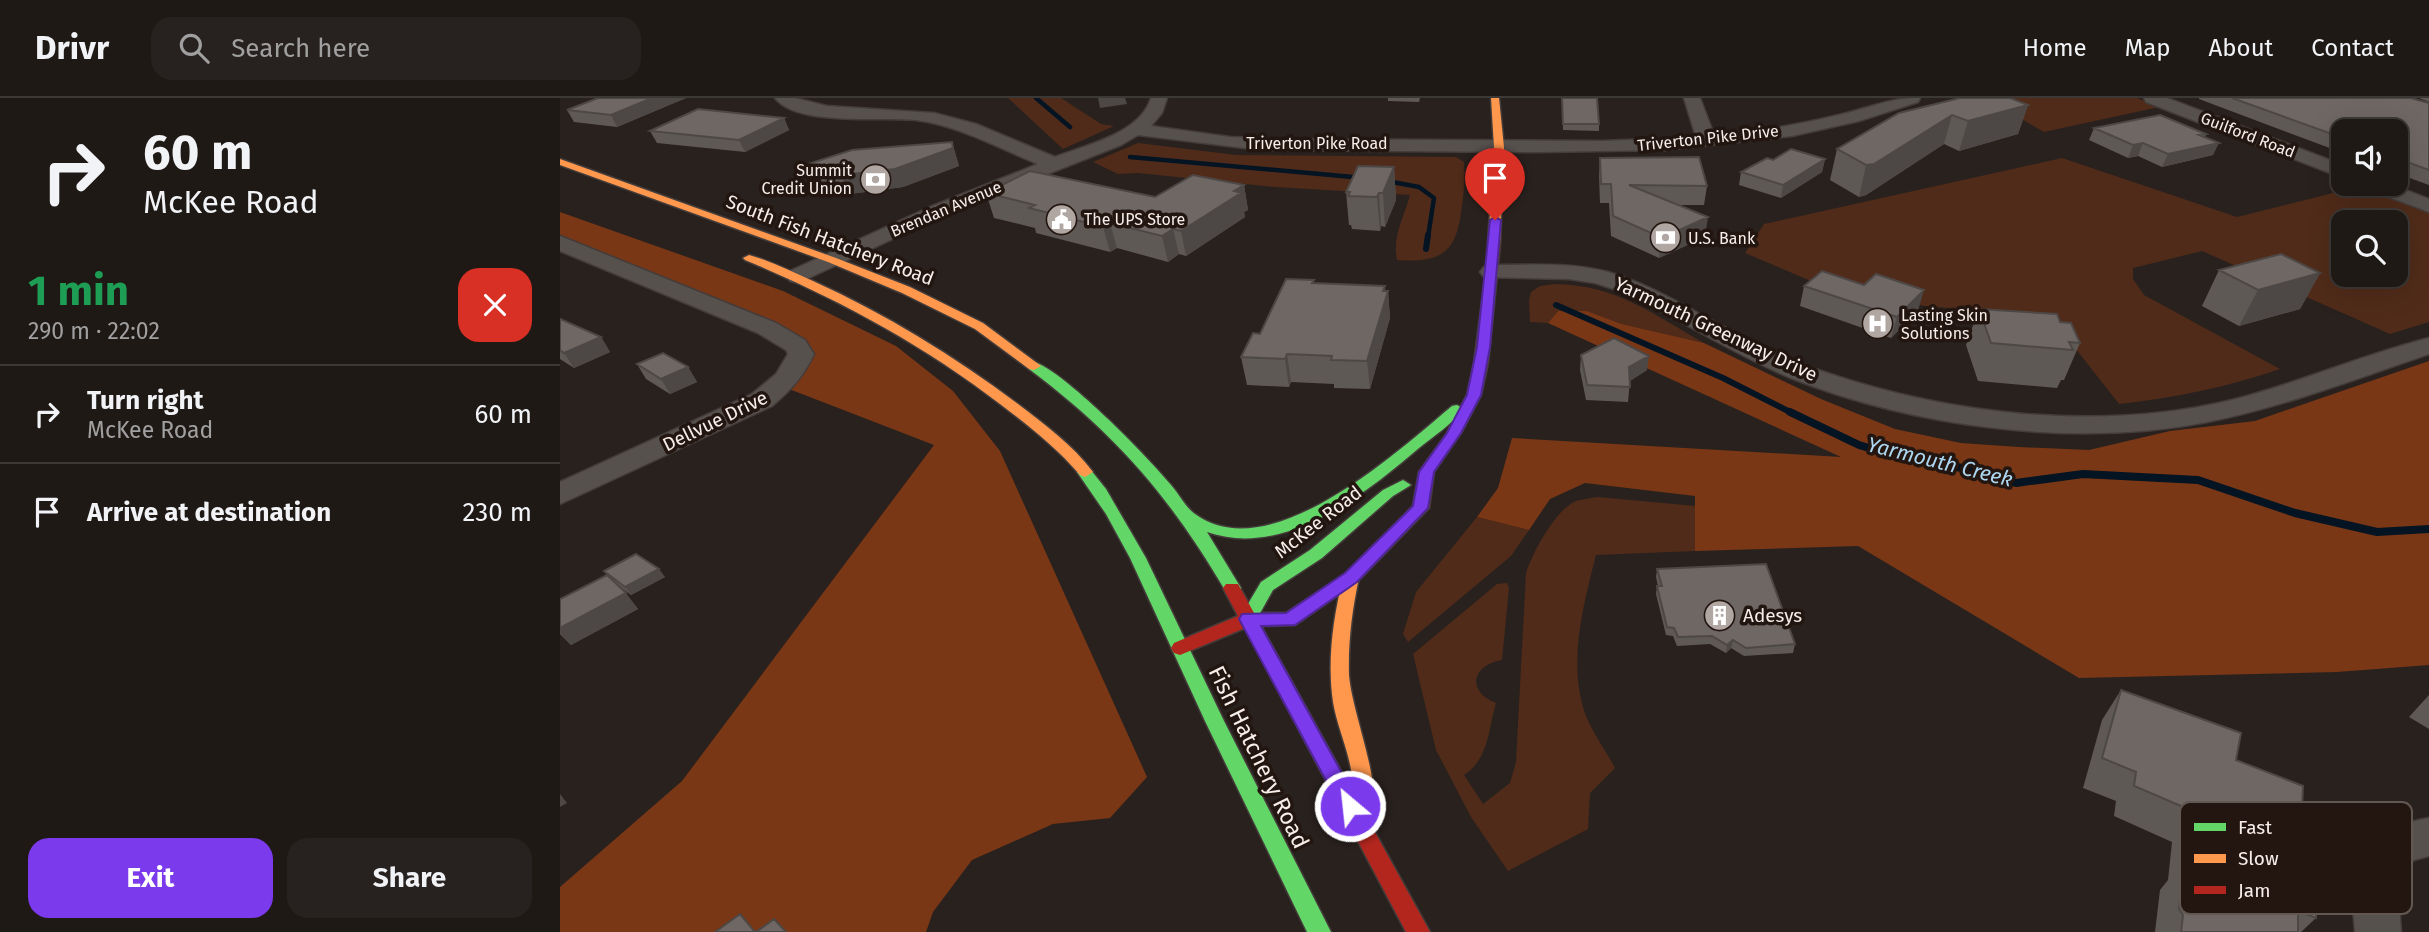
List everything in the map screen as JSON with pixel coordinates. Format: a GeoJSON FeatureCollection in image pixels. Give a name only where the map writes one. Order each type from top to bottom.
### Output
{"type":"FeatureCollection","features":[{"type":"Feature","properties":{"kind":"main road","name":"McKee Road"},"geometry":{"type":"LineString","coordinates":[[1180,648],[1248,619],[1289,620],[1351,578],[1420,508],[1427,472],[1454,433],[1474,395],[1481,363],[1492,272],[1499,147],[1494,98]]}},
{"type":"Feature","properties":{"kind":"main road","name":"McKee Road"},"geometry":{"type":"LineString","coordinates":[[1499,147],[1512,99]]}},
{"type":"Feature","properties":{"kind":"main road","name":"South Fish Hatchery Road"},"geometry":{"type":"LineString","coordinates":[[560,162],[832,260],[906,290],[969,321],[1033,363],[1078,397],[1145,463],[1189,518],[1226,576],[1248,619]]}},
{"type":"Feature","properties":{"kind":"main road"},"geometry":{"type":"LineString","coordinates":[[736,253],[798,276]]}},
{"type":"Feature","properties":{"kind":"main road","name":"Fish Hatchery Road"},"geometry":{"type":"LineString","coordinates":[[798,276],[923,341],[998,394],[1075,459],[1115,512],[1162,600],[1180,648],[1319,932]]}},
{"type":"Feature","properties":{"kind":"main road"},"geometry":{"type":"LineString","coordinates":[[1189,518],[1203,528],[1239,534],[1280,528],[1311,516],[1386,467],[1474,395]]}},
{"type":"Feature","properties":{"kind":"main road","name":"McKee Road"},"geometry":{"type":"LineString","coordinates":[[1248,619],[1267,586],[1338,537],[1388,493],[1427,472]]}},
{"type":"Feature","properties":{"kind":"main road"},"geometry":{"type":"LineString","coordinates":[[1351,578],[1343,612],[1340,674],[1343,704],[1362,776],[1363,830]]}},
{"type":"Feature","properties":{"kind":"main road"},"geometry":{"type":"LineString","coordinates":[[1248,619],[1418,932]]}},
{"type":"Feature","properties":{"kind":"street"},"geometry":{"type":"LineString","coordinates":[[783,98],[790,104],[810,109],[934,118],[1055,163]]}},
{"type":"Feature","properties":{"kind":"street","name":"Brendan Avenue"},"geometry":{"type":"LineString","coordinates":[[798,276],[937,211],[1135,129],[1150,117],[1158,106],[1159,98]]}},
{"type":"Feature","properties":{"kind":"street"},"geometry":{"type":"LineString","coordinates":[[1692,98],[1706,140]]}},
{"type":"Feature","properties":{"kind":"street","name":"Triverton Pike Drive"},"geometry":{"type":"LineString","coordinates":[[1499,147],[1563,148],[1706,140],[1827,122],[1912,98]]}},
{"type":"Feature","properties":{"kind":"street","name":"Guilford Road"},"geometry":{"type":"LineString","coordinates":[[2152,98],[2331,168]]}},
{"type":"Feature","properties":{"kind":"street","name":"Triverton Pike Road"},"geometry":{"type":"LineString","coordinates":[[1135,129],[1262,144],[1354,142],[1499,147]]}},
{"type":"Feature","properties":{"kind":"street"},"geometry":{"type":"LineString","coordinates":[[2403,196],[2429,206]]}},
{"type":"Feature","properties":{"kind":"street","name":"Dellvue Drive"},"geometry":{"type":"LineString","coordinates":[[560,243],[767,328],[796,345],[801,354],[793,373],[782,386],[762,400],[560,494]]}},
{"type":"Feature","properties":{"kind":"street","name":"Yarmouth Greenway Drive"},"geometry":{"type":"LineString","coordinates":[[1492,272],[1555,273],[1611,280],[1653,298],[1768,358],[1815,377],[1924,405],[2008,419],[2080,423],[2151,421],[2204,414],[2255,402],[2429,346]]}},
{"type":"Feature","properties":{"kind":"street"},"geometry":{"type":"LineString","coordinates":[[2377,914],[2378,932]]}},
{"type":"Feature","properties":{"kind":"shaded area"},"geometry":{"type":"Polygon","coordinates":[[[1008,98],[1061,98],[1101,124],[1114,126],[1063,149],[1008,98]]]}},
{"type":"Feature","properties":{"kind":"shaded area"},"geometry":{"type":"Polygon","coordinates":[[[1958,98],[2137,98],[2159,107],[2044,132],[2018,117],[1958,98]]]}},
{"type":"Feature","properties":{"kind":"shaded area"},"geometry":{"type":"Polygon","coordinates":[[[1138,143],[1236,155],[1456,157],[1464,162],[1464,193],[1459,226],[1455,238],[1443,253],[1424,260],[1397,260],[1397,235],[1410,195],[1275,187],[1138,173],[1118,174],[1093,162],[1138,143]]]}},
{"type":"Feature","properties":{"kind":"shaded area"},"geometry":{"type":"Polygon","coordinates":[[[2062,158],[2237,217],[2331,194],[2331,196],[2386,196],[2429,213],[2429,322],[2390,334],[2202,251],[2133,268],[2133,279],[2144,295],[2280,369],[2201,391],[2119,404],[2050,316],[1924,306],[1863,289],[1851,298],[1745,253],[1764,224],[2062,158]]]}},
{"type":"Feature","properties":{"kind":"shaded area"},"geometry":{"type":"Polygon","coordinates":[[[560,212],[783,291],[896,346],[953,391],[1000,451],[1147,777],[1110,818],[1053,824],[972,860],[933,912],[926,932],[560,932],[560,887],[682,781],[934,445],[789,389],[807,367],[812,350],[803,339],[776,323],[560,236],[560,212]]]}},
{"type":"Feature","properties":{"kind":"shaded area"},"geometry":{"type":"Polygon","coordinates":[[[1555,284],[1616,295],[1704,343],[1622,324],[1587,311],[1558,311],[1548,323],[1530,322],[1531,292],[1540,286],[1555,284]]]}},
{"type":"Feature","properties":{"kind":"shaded area"},"geometry":{"type":"Polygon","coordinates":[[[1558,311],[1587,311],[1622,324],[1704,343],[1821,399],[1895,429],[1961,443],[2019,447],[2089,450],[2170,431],[2255,421],[2429,361],[2429,665],[2337,672],[2079,678],[1858,546],[1695,551],[1695,496],[1585,483],[1550,499],[1529,530],[1477,517],[1498,488],[1512,438],[1841,457],[1548,323],[1558,311]]]}},
{"type":"Feature","properties":{"kind":"shaded area"},"geometry":{"type":"Polygon","coordinates":[[[1598,497],[1695,506],[1695,551],[1596,555],[1582,615],[1577,656],[1578,676],[1580,697],[1586,716],[1615,768],[1590,793],[1588,829],[1508,871],[1471,817],[1436,750],[1413,654],[1497,584],[1507,583],[1509,588],[1502,660],[1484,667],[1476,679],[1480,692],[1496,703],[1483,752],[1464,775],[1483,804],[1510,783],[1516,762],[1526,573],[1539,543],[1560,513],[1576,501],[1598,497]]]}},
{"type":"Feature","properties":{"kind":"shaded area"},"geometry":{"type":"Polygon","coordinates":[[[1477,517],[1529,530],[1511,556],[1408,642],[1403,634],[1416,592],[1477,517]]]}},
{"type":"Feature","properties":{"kind":"building"},"geometry":{"type":"Polygon","coordinates":[[[598,98],[652,98],[611,115],[567,110],[598,98]]]}},
{"type":"Feature","properties":{"kind":"building"},"geometry":{"type":"Polygon","coordinates":[[[1562,98],[1597,98],[1599,124],[1563,124],[1562,98]]]}},
{"type":"Feature","properties":{"kind":"building"},"geometry":{"type":"Polygon","coordinates":[[[1960,98],[2010,98],[2028,105],[1968,121],[1952,115],[1874,164],[1866,165],[1837,149],[1899,113],[1960,98]]]}},
{"type":"Feature","properties":{"kind":"building"},"geometry":{"type":"Polygon","coordinates":[[[2232,98],[2411,98],[2429,103],[2429,170],[2408,162],[2408,119],[2331,119],[2331,134],[2232,98]]]}},
{"type":"Feature","properties":{"kind":"building"},"geometry":{"type":"Polygon","coordinates":[[[698,109],[784,118],[739,140],[650,131],[698,109]]]}},
{"type":"Feature","properties":{"kind":"building"},"geometry":{"type":"Polygon","coordinates":[[[2160,115],[2206,134],[2199,135],[2219,143],[2168,154],[2143,143],[2133,145],[2094,128],[2160,115]]]}},
{"type":"Feature","properties":{"kind":"building"},"geometry":{"type":"Polygon","coordinates":[[[952,142],[953,148],[895,169],[842,175],[811,163],[852,150],[952,142]]]}},
{"type":"Feature","properties":{"kind":"building"},"geometry":{"type":"Polygon","coordinates":[[[1791,149],[1825,159],[1783,185],[1741,172],[1767,158],[1773,160],[1791,149]]]}},
{"type":"Feature","properties":{"kind":"building"},"geometry":{"type":"Polygon","coordinates":[[[1699,157],[1707,186],[1629,185],[1708,217],[1662,238],[1613,216],[1611,184],[1601,184],[1600,158],[1699,157]]]}},
{"type":"Feature","properties":{"kind":"building"},"geometry":{"type":"Polygon","coordinates":[[[1358,166],[1394,167],[1383,193],[1379,193],[1377,197],[1348,196],[1350,192],[1346,192],[1358,166]]]}},
{"type":"Feature","properties":{"kind":"building"},"geometry":{"type":"Polygon","coordinates":[[[1030,171],[1155,197],[1193,175],[1244,185],[1234,191],[1241,193],[1181,231],[1173,229],[1162,236],[1110,223],[1103,227],[1029,208],[1035,205],[986,193],[1030,171]]]}},
{"type":"Feature","properties":{"kind":"building"},"geometry":{"type":"Polygon","coordinates":[[[2281,254],[2320,273],[2258,290],[2219,270],[2281,254]]]}},
{"type":"Feature","properties":{"kind":"building"},"geometry":{"type":"Polygon","coordinates":[[[1822,271],[1864,285],[1876,274],[1924,290],[1897,317],[1804,286],[1822,271]]]}},
{"type":"Feature","properties":{"kind":"building"},"geometry":{"type":"Polygon","coordinates":[[[1286,279],[1314,280],[1312,283],[1385,286],[1383,291],[1388,291],[1367,361],[1331,360],[1332,356],[1287,354],[1285,359],[1241,357],[1253,333],[1260,334],[1286,279]]]}},
{"type":"Feature","properties":{"kind":"building"},"geometry":{"type":"Polygon","coordinates":[[[1979,309],[2057,314],[2060,322],[2071,323],[2080,343],[2069,342],[2073,350],[1991,343],[1979,309]]]}},
{"type":"Feature","properties":{"kind":"building"},"geometry":{"type":"Polygon","coordinates":[[[560,319],[601,337],[564,353],[560,350],[560,319]]]}},
{"type":"Feature","properties":{"kind":"building"},"geometry":{"type":"Polygon","coordinates":[[[1614,338],[1649,356],[1629,367],[1630,387],[1587,385],[1581,355],[1614,338]]]}},
{"type":"Feature","properties":{"kind":"building"},"geometry":{"type":"Polygon","coordinates":[[[663,353],[688,367],[661,379],[637,364],[663,353]]]}},
{"type":"Feature","properties":{"kind":"building"},"geometry":{"type":"Polygon","coordinates":[[[636,554],[659,569],[625,587],[604,571],[636,554]]]}},
{"type":"Feature","properties":{"kind":"building","name":"Adesys"},"geometry":{"type":"Polygon","coordinates":[[[1766,564],[1795,644],[1746,648],[1733,640],[1727,645],[1712,636],[1678,637],[1674,628],[1667,627],[1657,586],[1662,586],[1657,569],[1766,564]]]}},
{"type":"Feature","properties":{"kind":"building"},"geometry":{"type":"Polygon","coordinates":[[[607,575],[626,593],[560,628],[560,599],[607,575]]]}},
{"type":"Feature","properties":{"kind":"building"},"geometry":{"type":"Polygon","coordinates":[[[2121,690],[2241,733],[2236,760],[2303,786],[2302,802],[2180,802],[2180,806],[2134,786],[2136,772],[2102,758],[2121,690]]]}},
{"type":"Feature","properties":{"kind":"building"},"geometry":{"type":"Polygon","coordinates":[[[740,914],[755,932],[715,932],[740,914]]]}},
{"type":"Feature","properties":{"kind":"building"},"geometry":{"type":"Polygon","coordinates":[[[2298,914],[2298,932],[2181,932],[2183,915],[2298,914]]]}},
{"type":"Feature","properties":{"kind":"building"},"geometry":{"type":"Polygon","coordinates":[[[774,919],[786,932],[756,932],[774,919]]]}},
{"type":"Feature","properties":{"kind":"waterway"},"geometry":{"type":"LineString","coordinates":[[1036,98],[1070,127]]}},
{"type":"Feature","properties":{"kind":"waterway"},"geometry":{"type":"LineString","coordinates":[[1130,157],[1364,178]]}},
{"type":"Feature","properties":{"kind":"waterway"},"geometry":{"type":"LineString","coordinates":[[1387,181],[1419,187],[1434,198],[1428,237]]}},
{"type":"Feature","properties":{"kind":"waterway"},"geometry":{"type":"LineString","coordinates":[[1426,249],[1428,235]]}},
{"type":"Feature","properties":{"kind":"waterway","name":"Yarmouth Creek"},"geometry":{"type":"LineString","coordinates":[[1556,305],[1723,378],[1791,412]]}},
{"type":"Feature","properties":{"kind":"waterway","name":"Yarmouth Creek"},"geometry":{"type":"LineString","coordinates":[[1791,412],[1859,445],[1895,456],[1962,468],[2016,483],[2083,474],[2198,480],[2295,513],[2377,532],[2429,529]]}},
{"type":"Feature","properties":{"kind":"traffic: fast"},"geometry":{"type":"LineString","coordinates":[[1034,366],[1093,413],[1146,465],[1193,524],[1232,588]]}},
{"type":"Feature","properties":{"kind":"traffic: fast"},"geometry":{"type":"LineString","coordinates":[[1189,518],[1224,532],[1255,533],[1287,525],[1319,512],[1379,473],[1457,409]]}},
{"type":"Feature","properties":{"kind":"traffic: fast"},"geometry":{"type":"LineString","coordinates":[[1085,472],[1114,514],[1138,558],[1214,721],[1319,932]]}},
{"type":"Feature","properties":{"kind":"traffic: fast"},"geometry":{"type":"LineString","coordinates":[[1248,619],[1267,586],[1316,554],[1388,493],[1403,485]]}},
{"type":"Feature","properties":{"kind":"traffic: slow"},"geometry":{"type":"LineString","coordinates":[[1494,244],[1499,147],[1495,98]]}},
{"type":"Feature","properties":{"kind":"traffic: slow"},"geometry":{"type":"LineString","coordinates":[[560,162],[832,260],[906,290],[979,326],[1034,366]]}},
{"type":"Feature","properties":{"kind":"traffic: slow"},"geometry":{"type":"LineString","coordinates":[[749,258],[856,306],[923,344],[987,387],[1045,432],[1085,472]]}},
{"type":"Feature","properties":{"kind":"traffic: slow"},"geometry":{"type":"LineString","coordinates":[[1351,578],[1343,612],[1340,674],[1343,703],[1362,776],[1363,818]]}},
{"type":"Feature","properties":{"kind":"traffic: jam"},"geometry":{"type":"LineString","coordinates":[[1180,648],[1248,619],[1289,620],[1351,578],[1421,508],[1427,472],[1454,433],[1474,395],[1481,363],[1494,244]]}},
{"type":"Feature","properties":{"kind":"traffic: jam"},"geometry":{"type":"LineString","coordinates":[[1232,588],[1418,932]]}},
{"type":"Feature","properties":{"kind":"place","name":"Summit Credit Union"},"geometry":{"type":"Point","coordinates":[875,179]}},
{"type":"Feature","properties":{"kind":"place","name":"The UPS Store"},"geometry":{"type":"Point","coordinates":[1061,219]}},
{"type":"Feature","properties":{"kind":"place","name":"U.S. Bank"},"geometry":{"type":"Point","coordinates":[1665,238]}},
{"type":"Feature","properties":{"kind":"place","name":"Lasting Skin Solutions"},"geometry":{"type":"Point","coordinates":[1878,324]}},
{"type":"Feature","properties":{"kind":"place","name":"Adesys"},"geometry":{"type":"Point","coordinates":[1720,615]}},
{"type":"Feature","properties":{"kind":"route"},"geometry":{"type":"LineString","coordinates":[[1350,806],[1248,619],[1289,620],[1351,578],[1420,508],[1427,472],[1454,433],[1474,395],[1483,347],[1495,220]]}}]}
